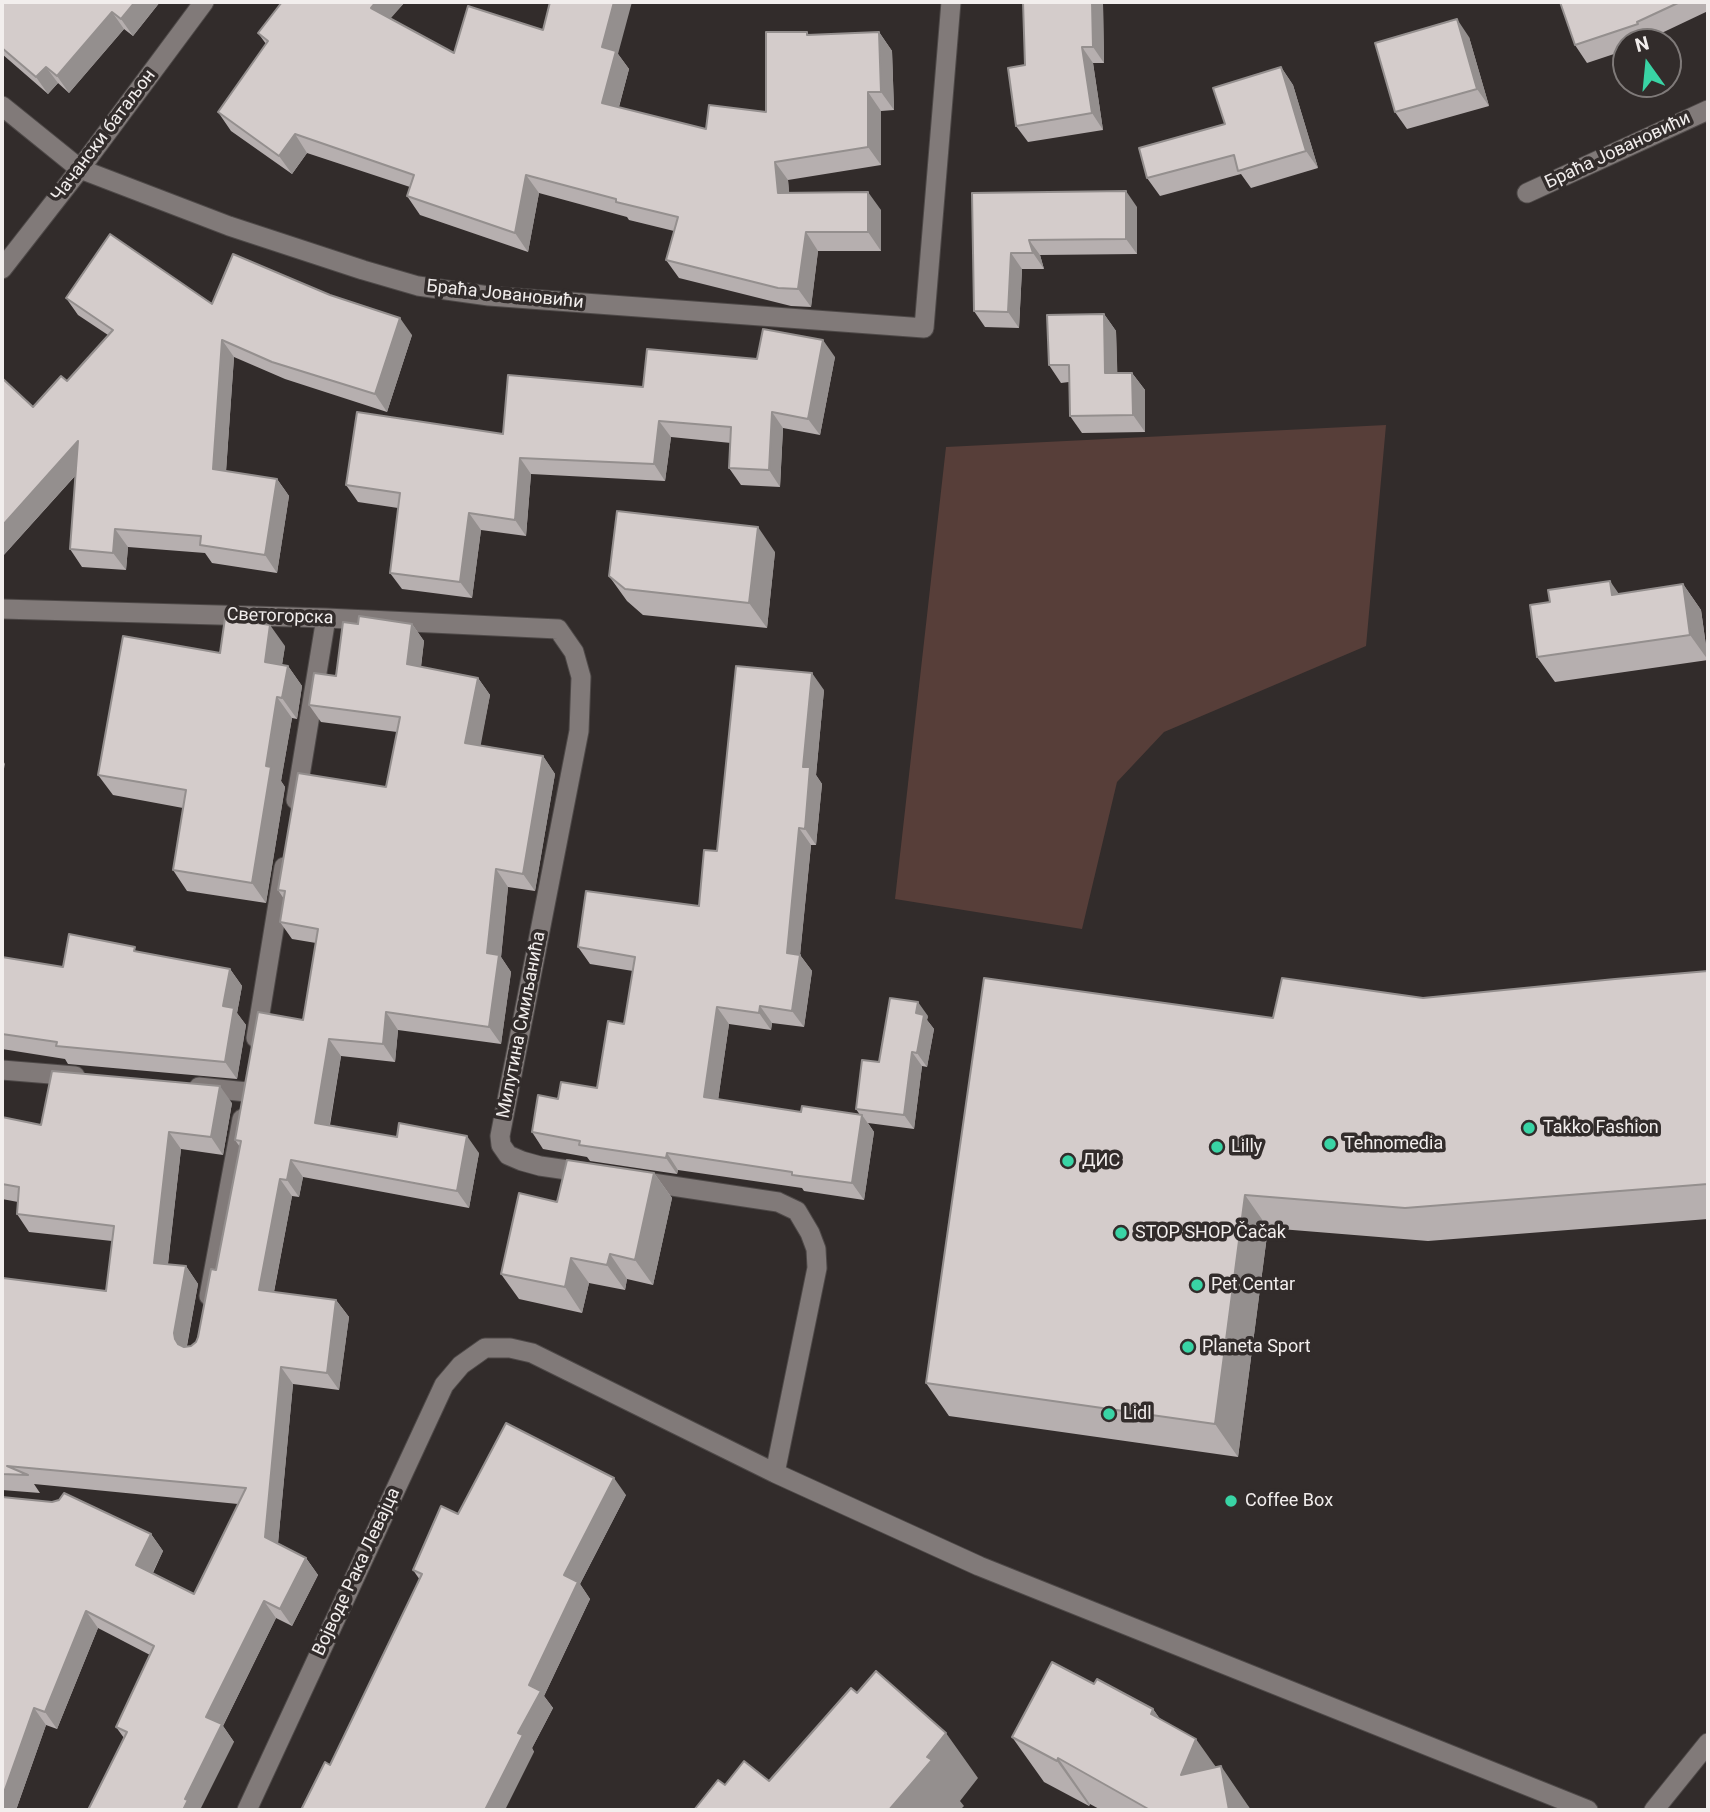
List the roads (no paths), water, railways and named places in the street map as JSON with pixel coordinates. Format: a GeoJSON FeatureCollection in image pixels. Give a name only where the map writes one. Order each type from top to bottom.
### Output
{"type":"FeatureCollection","features":[{"type":"Feature","properties":{"kind":"street","name":"Чачански батаљон"},"geometry":{"type":"LineString","coordinates":[[2,269],[204,2]]}},
{"type":"Feature","properties":{"kind":"street","name":"Браћа Јовановићи"},"geometry":{"type":"LineString","coordinates":[[2,106],[80,169],[229,226],[418,286],[489,296],[924,328],[951,2]]}},
{"type":"Feature","properties":{"kind":"street","name":"Браћа Јовановићи"},"geometry":{"type":"LineString","coordinates":[[1527,193],[1708,110]]}},
{"type":"Feature","properties":{"kind":"street","name":"Светогорска"},"geometry":{"type":"LineString","coordinates":[[2,609],[326,618],[558,629]]}},
{"type":"Feature","properties":{"kind":"street"},"geometry":{"type":"LineString","coordinates":[[292,821],[326,618]]}},
{"type":"Feature","properties":{"kind":"street","name":"Милутина Смиљанића"},"geometry":{"type":"LineString","coordinates":[[558,629],[574,652],[582,677],[579,731],[500,1136],[501,1145],[508,1155],[540,1166],[778,1202],[797,1211],[816,1250],[817,1268],[775,1473]]}},
{"type":"Feature","properties":{"kind":"street"},"geometry":{"type":"LineString","coordinates":[[254,1051],[288,848]]}},
{"type":"Feature","properties":{"kind":"street"},"geometry":{"type":"LineString","coordinates":[[2,1070],[97,1078]]}},
{"type":"Feature","properties":{"kind":"street"},"geometry":{"type":"LineString","coordinates":[[179,1086],[248,1085],[206,1311]]}},
{"type":"Feature","properties":{"kind":"street","name":"Војводе Рака Левајца"},"geometry":{"type":"LineString","coordinates":[[247,1810],[444,1385],[461,1365],[485,1348],[510,1348],[532,1353],[775,1473]]}},
{"type":"Feature","properties":{"kind":"street"},"geometry":{"type":"LineString","coordinates":[[775,1473],[979,1566],[1588,1810]]}},
{"type":"Feature","properties":{"kind":"street"},"geometry":{"type":"LineString","coordinates":[[1654,1810],[1708,1743]]}},
{"type":"Feature","properties":{"kind":"place","name":"Takko Fashion"},"geometry":{"type":"Point","coordinates":[1529,1128]}},
{"type":"Feature","properties":{"kind":"place","name":"Tehnomedia"},"geometry":{"type":"Point","coordinates":[1330,1144]}},
{"type":"Feature","properties":{"kind":"place","name":"Lilly"},"geometry":{"type":"Point","coordinates":[1217,1147]}},
{"type":"Feature","properties":{"kind":"place","name":"ДИС"},"geometry":{"type":"Point","coordinates":[1068,1161]}},
{"type":"Feature","properties":{"kind":"place","name":"STOP SHOP Čačak"},"geometry":{"type":"Point","coordinates":[1121,1233]}},
{"type":"Feature","properties":{"kind":"place","name":"Pet Centar"},"geometry":{"type":"Point","coordinates":[1197,1285]}},
{"type":"Feature","properties":{"kind":"place","name":"Planeta Sport"},"geometry":{"type":"Point","coordinates":[1188,1347]}},
{"type":"Feature","properties":{"kind":"place","name":"Lidl"},"geometry":{"type":"Point","coordinates":[1109,1414]}},
{"type":"Feature","properties":{"kind":"place","name":"Coffee Box"},"geometry":{"type":"Point","coordinates":[1231,1501]}}]}
